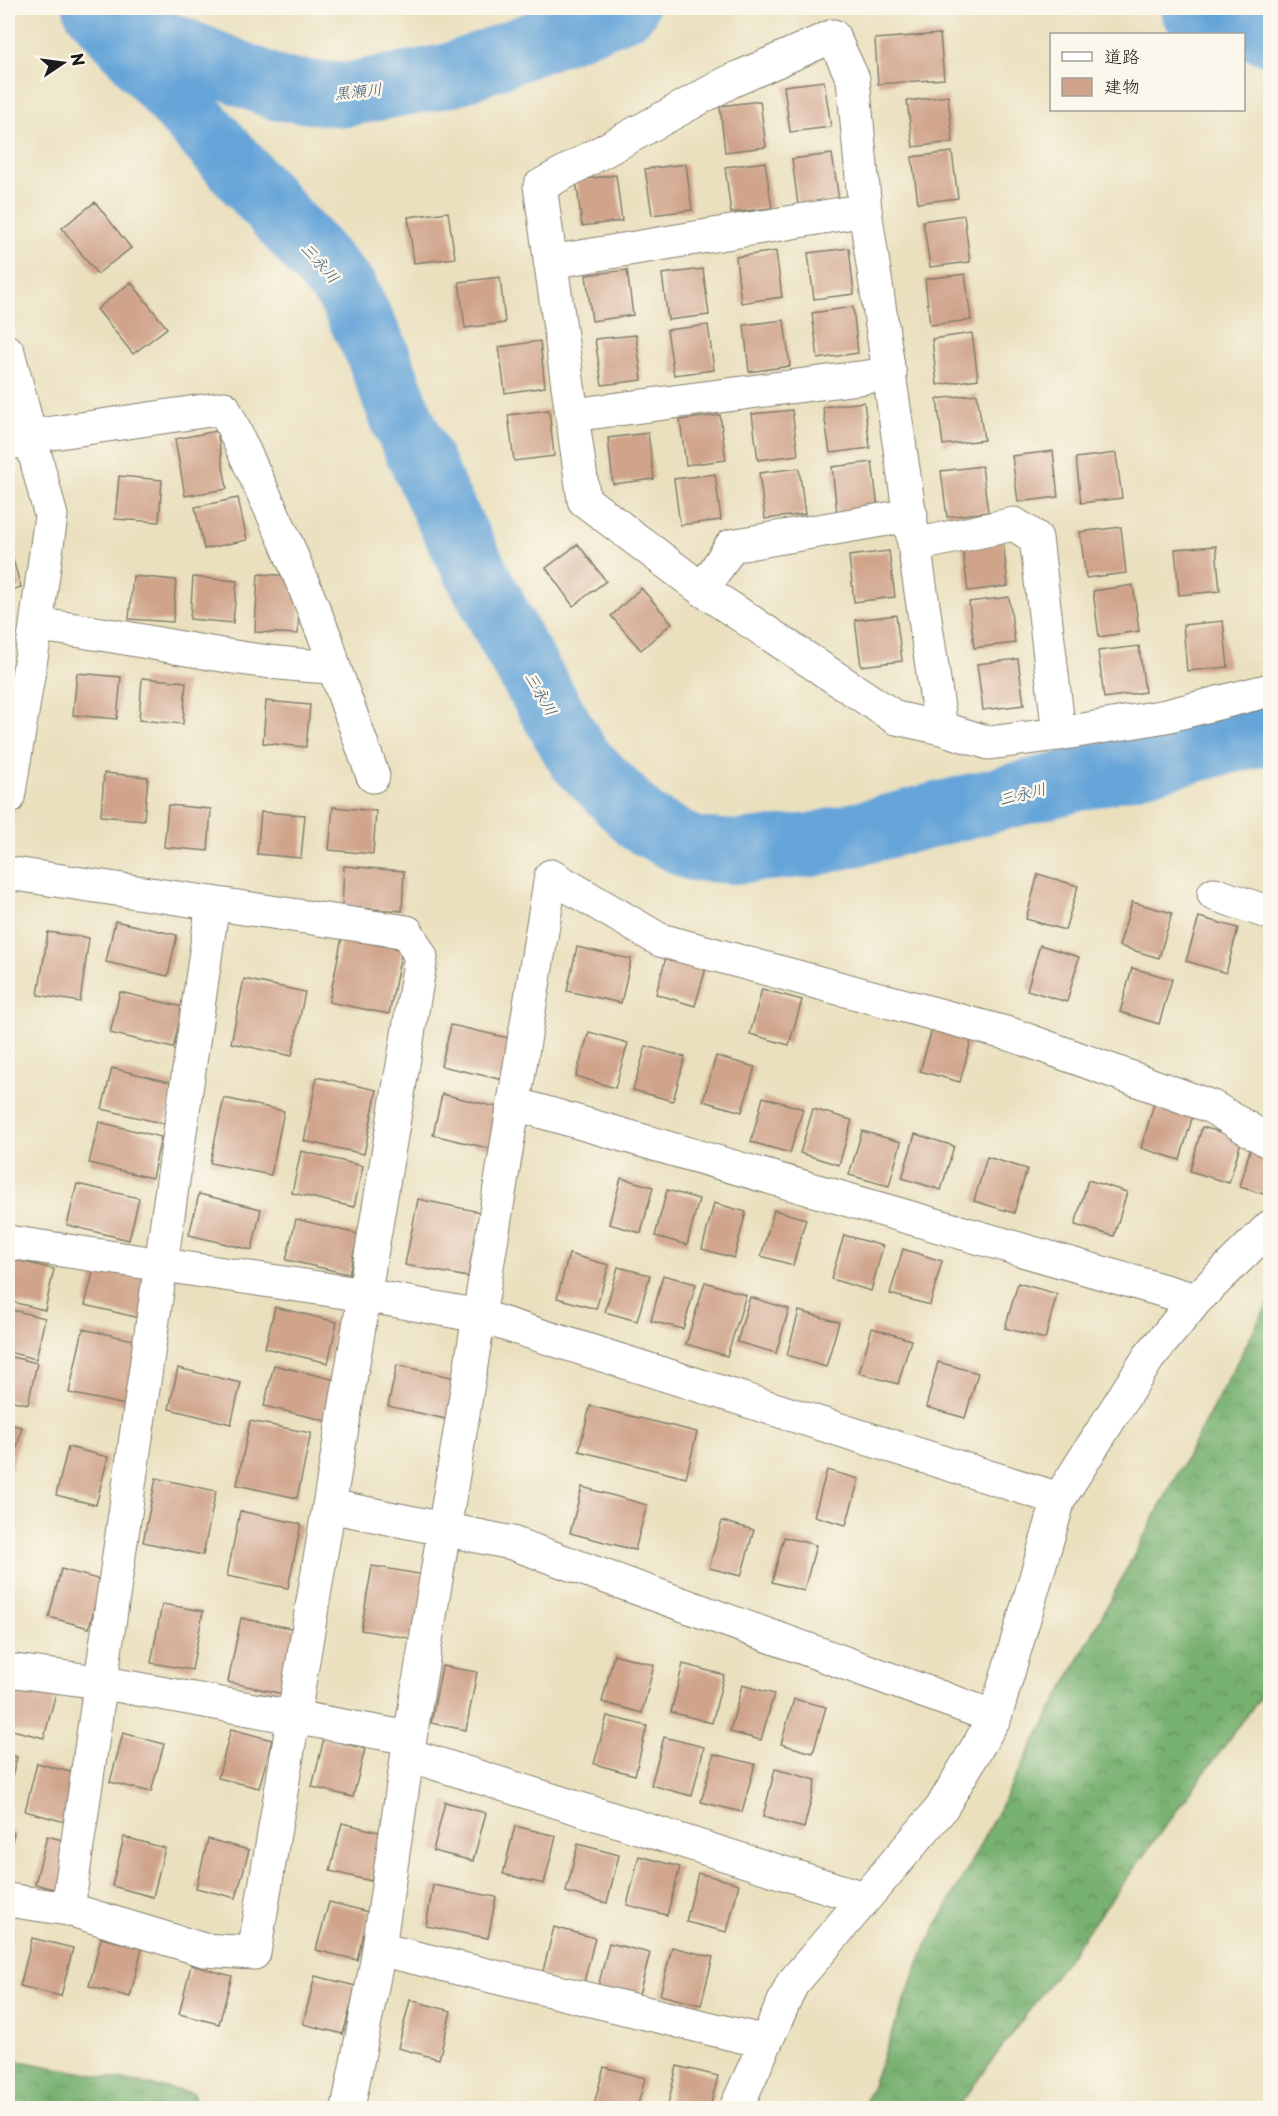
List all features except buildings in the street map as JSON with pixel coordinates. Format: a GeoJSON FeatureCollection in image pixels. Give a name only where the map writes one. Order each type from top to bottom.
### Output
{"type":"FeatureCollection","features":[{"type":"Feature","properties":{"kind":"street"},"geometry":{"type":"LineString","coordinates":[[941,728],[866,210],[853,79],[833,36],[729,82],[540,186],[584,500],[703,590],[896,718],[941,728],[988,743],[1166,716],[1270,690]]}},
{"type":"Feature","properties":{"kind":"street"},"geometry":{"type":"LineString","coordinates":[[550,262],[866,210]]}},
{"type":"Feature","properties":{"kind":"street"},"geometry":{"type":"LineString","coordinates":[[8,352],[20,440],[51,516],[8,798]]}},
{"type":"Feature","properties":{"kind":"street"},"geometry":{"type":"LineString","coordinates":[[572,415],[890,374]]}},
{"type":"Feature","properties":{"kind":"street"},"geometry":{"type":"LineString","coordinates":[[20,440],[224,408],[289,550],[327,642],[373,776]]}},
{"type":"Feature","properties":{"kind":"street"},"geometry":{"type":"LineString","coordinates":[[703,590],[730,546],[913,530],[1014,524],[1036,538],[1059,734]]}},
{"type":"Feature","properties":{"kind":"street"},"geometry":{"type":"LineString","coordinates":[[36,624],[72,628],[286,666],[334,667]]}},
{"type":"Feature","properties":{"kind":"street"},"geometry":{"type":"LineString","coordinates":[[8,873],[407,932],[421,957],[254,1953],[204,1950],[68,1909],[8,1900]]}},
{"type":"Feature","properties":{"kind":"street"},"geometry":{"type":"LineString","coordinates":[[348,2109],[379,1949],[478,1316],[552,876],[660,940],[1013,1035],[1212,1107],[1270,1142]]}},
{"type":"Feature","properties":{"kind":"street"},"geometry":{"type":"LineString","coordinates":[[1214,894],[1270,913]]}},
{"type":"Feature","properties":{"kind":"street"},"geometry":{"type":"LineString","coordinates":[[68,1909],[159,1264],[213,903]]}},
{"type":"Feature","properties":{"kind":"street"},"geometry":{"type":"LineString","coordinates":[[515,1104],[1196,1300]]}},
{"type":"Feature","properties":{"kind":"street"},"geometry":{"type":"LineString","coordinates":[[736,2109],[792,1984],[941,1809],[995,1717],[1059,1499],[1149,1357],[1196,1300],[1270,1227]]}},
{"type":"Feature","properties":{"kind":"street"},"geometry":{"type":"LineString","coordinates":[[8,1242],[365,1295],[478,1316],[1059,1499]]}},
{"type":"Feature","properties":{"kind":"street"},"geometry":{"type":"LineString","coordinates":[[330,1506],[512,1542],[995,1717]]}},
{"type":"Feature","properties":{"kind":"street"},"geometry":{"type":"LineString","coordinates":[[8,1670],[99,1682],[295,1717],[409,1746],[863,1898]]}},
{"type":"Feature","properties":{"kind":"street"},"geometry":{"type":"LineString","coordinates":[[379,1949],[766,2042]]}},
{"type":"Feature","properties":{"kind":"green space"},"geometry":{"type":"Polygon","coordinates":[[[1270,1300],[1270,1684],[957,2108],[863,2108],[925,1948],[1270,1300]]]}},
{"type":"Feature","properties":{"kind":"green space"},"geometry":{"type":"Polygon","coordinates":[[[8,2059],[193,2093],[197,2108],[8,2108],[8,2059]]]}},
{"type":"Feature","properties":{"kind":"waterway","name":"三永川"},"geometry":{"type":"LineString","coordinates":[[95,8],[346,290],[376,350],[402,419],[442,506],[516,649],[579,758],[642,822],[693,849],[735,852],[812,845],[1270,732]]}},
{"type":"Feature","properties":{"kind":"waterway","name":"黒瀬川"},"geometry":{"type":"LineString","coordinates":[[117,23],[279,89],[344,95],[451,75],[626,8]]}},
{"type":"Feature","properties":{"kind":"waterway","name":"黒瀬川"},"geometry":{"type":"LineString","coordinates":[[1192,8],[1270,34]]}}]}
